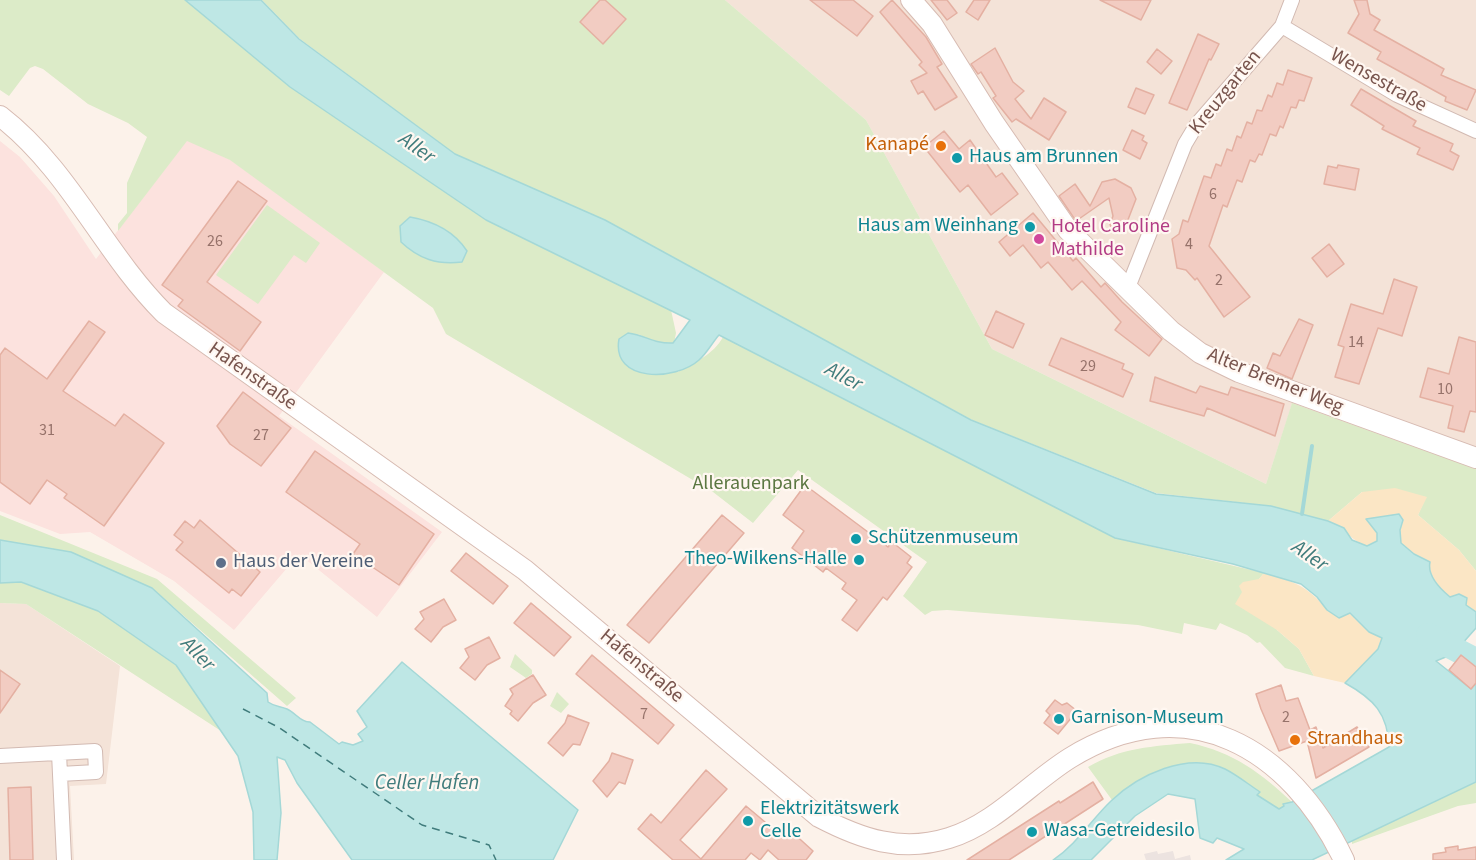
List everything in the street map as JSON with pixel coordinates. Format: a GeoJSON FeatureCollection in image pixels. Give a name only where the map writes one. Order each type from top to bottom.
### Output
{"type":"FeatureCollection","features":[{"type":"Feature","properties":{"kind":"street","name":"Alter Bremer Weg"},"geometry":{"type":"LineString","coordinates":[[911,0],[932,24],[994,123],[1068,230],[1171,331],[1200,353],[1239,372],[1476,458]]}},
{"type":"Feature","properties":{"kind":"street","name":"Kreuzgarten"},"geometry":{"type":"LineString","coordinates":[[1127,290],[1185,144],[1197,124],[1282,26],[1292,0]]}},
{"type":"Feature","properties":{"kind":"street","name":"Wensestraße"},"geometry":{"type":"LineString","coordinates":[[1282,26],[1397,95],[1476,131]]}},
{"type":"Feature","properties":{"kind":"street","name":"Hafenstraße"},"geometry":{"type":"LineString","coordinates":[[0,116],[56,170],[129,276],[164,313],[525,570],[781,787],[827,822],[854,836],[887,844],[919,845],[950,838],[976,825],[1069,759],[1092,746],[1116,736],[1158,728],[1202,731],[1243,745],[1287,776],[1302,793],[1341,854]]}},
{"type":"Feature","properties":{"kind":"street"},"geometry":{"type":"LineString","coordinates":[[0,756],[95,751],[96,772],[60,774]]}},
{"type":"Feature","properties":{"kind":"street"},"geometry":{"type":"LineString","coordinates":[[59,753],[64,860]]}},
{"type":"Feature","properties":{"kind":"shaded area"},"geometry":{"type":"Polygon","coordinates":[[[725,0],[1476,0],[1476,469],[1292,404],[1266,484],[992,349],[866,120],[725,0]]]}},
{"type":"Feature","properties":{"kind":"shaded area"},"geometry":{"type":"Polygon","coordinates":[[[187,140],[231,160],[384,272],[279,416],[442,532],[377,617],[299,554],[234,630],[174,581],[90,532],[60,534],[0,511],[0,141],[20,157],[54,196],[96,259],[187,140]]]}},
{"type":"Feature","properties":{"kind":"shaded area"},"geometry":{"type":"Polygon","coordinates":[[[0,603],[26,604],[120,666],[106,784],[70,786],[74,860],[0,860],[0,603]]]}},
{"type":"Feature","properties":{"kind":"shaded area"},"geometry":{"type":"Polygon","coordinates":[[[1157,851],[1158,854],[1173,851],[1175,859],[1190,855],[1191,860],[1146,860],[1144,854],[1157,851]]]}},
{"type":"Feature","properties":{"kind":"green space","name":"Allerauenpark"},"geometry":{"type":"Polygon","coordinates":[[[0,0],[185,0],[290,87],[486,220],[671,310],[676,333],[674,343],[658,344],[638,334],[678,372],[709,353],[723,337],[1115,538],[1264,573],[1259,579],[1277,630],[1299,649],[1314,676],[1285,668],[1260,642],[1257,643],[1247,635],[1220,623],[1216,630],[1184,623],[1182,634],[1138,625],[947,610],[932,611],[925,615],[903,596],[927,562],[798,470],[753,523],[713,492],[446,334],[433,308],[230,160],[187,141],[118,231],[118,224],[127,213],[127,183],[147,137],[128,123],[88,104],[43,69],[35,66],[30,68],[9,96],[0,90],[0,0]]]}},
{"type":"Feature","properties":{"kind":"green space"},"geometry":{"type":"Polygon","coordinates":[[[262,0],[725,0],[866,120],[992,349],[1266,484],[1292,403],[1476,469],[1476,571],[1459,550],[1418,515],[1426,497],[1362,492],[1328,521],[1271,506],[1156,493],[972,420],[605,220],[455,154],[300,39],[262,0]]]}},
{"type":"Feature","properties":{"kind":"green space"},"geometry":{"type":"Polygon","coordinates":[[[267,205],[320,243],[306,263],[294,255],[258,304],[216,275],[267,205]]]}},
{"type":"Feature","properties":{"kind":"green space"},"geometry":{"type":"Polygon","coordinates":[[[0,515],[157,579],[296,698],[287,706],[152,588],[71,552],[0,540],[0,515]]]}},
{"type":"Feature","properties":{"kind":"green space"},"geometry":{"type":"Polygon","coordinates":[[[20,582],[98,611],[176,665],[221,731],[26,604],[0,603],[0,583],[20,582]]]}},
{"type":"Feature","properties":{"kind":"green space"},"geometry":{"type":"Polygon","coordinates":[[[515,654],[532,670],[532,674],[526,678],[510,667],[515,654]]]}},
{"type":"Feature","properties":{"kind":"green space"},"geometry":{"type":"Polygon","coordinates":[[[557,692],[569,704],[561,713],[550,706],[557,692]]]}},
{"type":"Feature","properties":{"kind":"green space"},"geometry":{"type":"Polygon","coordinates":[[[1190,743],[1220,752],[1246,765],[1292,802],[1283,804],[1284,806],[1279,809],[1257,795],[1259,792],[1153,773],[1112,800],[1088,767],[1125,752],[1190,743]]]}},
{"type":"Feature","properties":{"kind":"green space"},"geometry":{"type":"Polygon","coordinates":[[[1476,782],[1476,803],[1458,806],[1352,844],[1352,841],[1476,782]]]}},
{"type":"Feature","properties":{"kind":"sand"},"geometry":{"type":"Polygon","coordinates":[[[1395,488],[1427,497],[1418,515],[1459,550],[1476,571],[1476,612],[1456,597],[1450,597],[1438,586],[1430,572],[1429,562],[1414,554],[1401,543],[1400,530],[1403,520],[1399,514],[1367,519],[1377,533],[1377,541],[1367,547],[1328,521],[1362,492],[1395,488]]]}},
{"type":"Feature","properties":{"kind":"sand"},"geometry":{"type":"Polygon","coordinates":[[[1264,573],[1284,579],[1306,590],[1327,610],[1349,613],[1369,632],[1382,638],[1379,649],[1345,683],[1314,676],[1299,649],[1277,630],[1235,604],[1242,592],[1239,586],[1243,582],[1259,579],[1264,573]]]}},
{"type":"Feature","properties":{"kind":"water","name":"Aller"},"geometry":{"type":"Polygon","coordinates":[[[185,0],[261,0],[299,39],[455,154],[605,220],[971,420],[1156,494],[1271,506],[1328,521],[1344,528],[1352,540],[1367,546],[1377,541],[1377,533],[1366,519],[1399,514],[1403,520],[1400,530],[1401,543],[1414,554],[1430,562],[1430,572],[1438,586],[1450,597],[1459,594],[1467,598],[1466,605],[1476,612],[1476,628],[1453,654],[1436,661],[1471,689],[1476,683],[1476,782],[1312,860],[1226,860],[1244,849],[1217,838],[1213,843],[1200,838],[1195,799],[1168,794],[1135,816],[1091,860],[1053,860],[1077,839],[1122,791],[1164,768],[1180,764],[1211,764],[1238,777],[1260,792],[1257,795],[1279,809],[1284,806],[1283,804],[1292,802],[1389,747],[1386,725],[1378,709],[1364,695],[1345,683],[1378,649],[1382,638],[1369,632],[1350,613],[1339,618],[1327,610],[1317,597],[1301,584],[1233,564],[1115,538],[719,335],[702,357],[689,367],[661,374],[635,371],[625,364],[619,353],[619,339],[628,333],[660,342],[673,343],[690,320],[486,220],[290,87],[185,0]]]}},
{"type":"Feature","properties":{"kind":"water"},"geometry":{"type":"Polygon","coordinates":[[[410,217],[435,224],[456,238],[467,251],[462,262],[444,263],[422,257],[401,242],[400,226],[410,217]]]}},
{"type":"Feature","properties":{"kind":"water","name":"Celler Hafen"},"geometry":{"type":"Polygon","coordinates":[[[0,540],[71,552],[152,588],[267,693],[268,702],[287,709],[303,721],[310,722],[339,744],[342,742],[353,745],[363,741],[358,734],[367,727],[357,711],[402,662],[578,810],[553,860],[352,860],[297,783],[285,760],[277,757],[281,813],[277,860],[254,860],[253,812],[238,756],[176,665],[98,611],[21,582],[0,583],[0,540]]]}},
{"type":"Feature","properties":{"kind":"building"},"geometry":{"type":"Polygon","coordinates":[[[600,0],[605,0],[626,19],[603,44],[580,22],[600,0]]]}},
{"type":"Feature","properties":{"kind":"building"},"geometry":{"type":"Polygon","coordinates":[[[810,0],[853,0],[873,16],[857,36],[810,0]]]}},
{"type":"Feature","properties":{"kind":"building"},"geometry":{"type":"Polygon","coordinates":[[[892,0],[926,37],[942,64],[937,67],[957,97],[935,110],[923,91],[918,94],[911,81],[927,73],[919,65],[922,62],[880,12],[892,0]]]}},
{"type":"Feature","properties":{"kind":"building"},"geometry":{"type":"Polygon","coordinates":[[[931,0],[947,0],[957,13],[947,20],[931,0]]]}},
{"type":"Feature","properties":{"kind":"building"},"geometry":{"type":"Polygon","coordinates":[[[974,0],[990,0],[978,20],[966,12],[974,0]]]}},
{"type":"Feature","properties":{"kind":"building"},"geometry":{"type":"Polygon","coordinates":[[[1100,0],[1151,0],[1141,20],[1100,0]]]}},
{"type":"Feature","properties":{"kind":"building"},"geometry":{"type":"Polygon","coordinates":[[[1354,0],[1367,0],[1370,14],[1380,20],[1374,30],[1444,69],[1441,75],[1476,90],[1467,110],[1445,101],[1446,97],[1377,59],[1381,52],[1348,33],[1359,14],[1354,0]]]}},
{"type":"Feature","properties":{"kind":"building"},"geometry":{"type":"Polygon","coordinates":[[[1198,34],[1219,44],[1211,60],[1209,59],[1187,110],[1169,103],[1198,34]]]}},
{"type":"Feature","properties":{"kind":"building"},"geometry":{"type":"Polygon","coordinates":[[[995,48],[1013,82],[1024,91],[1015,99],[1031,119],[1044,98],[1066,112],[1049,140],[1016,119],[1012,122],[993,98],[996,96],[981,72],[978,74],[971,64],[995,48]]]}},
{"type":"Feature","properties":{"kind":"building"},"geometry":{"type":"Polygon","coordinates":[[[1157,49],[1172,61],[1161,74],[1147,62],[1157,49]]]}},
{"type":"Feature","properties":{"kind":"building"},"geometry":{"type":"Polygon","coordinates":[[[1288,70],[1312,78],[1304,101],[1299,100],[1296,108],[1291,107],[1283,128],[1280,126],[1276,136],[1270,134],[1262,155],[1259,154],[1255,162],[1250,160],[1242,182],[1237,180],[1227,207],[1223,205],[1209,246],[1250,297],[1224,317],[1197,278],[1195,280],[1186,270],[1177,268],[1172,239],[1179,234],[1183,220],[1188,222],[1204,176],[1211,178],[1216,164],[1221,166],[1227,149],[1232,151],[1237,136],[1241,138],[1247,122],[1252,124],[1257,110],[1262,111],[1268,95],[1272,97],[1277,83],[1283,85],[1288,70]]]}},
{"type":"Feature","properties":{"kind":"building"},"geometry":{"type":"Polygon","coordinates":[[[1136,88],[1154,95],[1145,114],[1128,107],[1136,88]]]}},
{"type":"Feature","properties":{"kind":"building"},"geometry":{"type":"Polygon","coordinates":[[[1361,89],[1416,121],[1413,126],[1453,144],[1450,151],[1459,156],[1453,170],[1417,154],[1420,148],[1382,129],[1384,126],[1351,105],[1361,89]]]}},
{"type":"Feature","properties":{"kind":"building"},"geometry":{"type":"Polygon","coordinates":[[[1132,130],[1144,136],[1142,140],[1147,143],[1140,159],[1123,150],[1132,130]]]}},
{"type":"Feature","properties":{"kind":"building"},"geometry":{"type":"Polygon","coordinates":[[[944,131],[959,149],[970,140],[996,177],[1002,173],[1018,194],[991,215],[968,185],[960,192],[924,147],[944,131]]]}},
{"type":"Feature","properties":{"kind":"building"},"geometry":{"type":"Polygon","coordinates":[[[1338,165],[1359,169],[1355,190],[1324,184],[1328,166],[1337,168],[1338,165]]]}},
{"type":"Feature","properties":{"kind":"building"},"geometry":{"type":"Polygon","coordinates":[[[1115,179],[1131,188],[1136,199],[1124,230],[1118,233],[1112,231],[1110,224],[1113,216],[1109,198],[1076,221],[1059,196],[1075,184],[1090,206],[1102,182],[1115,179]]]}},
{"type":"Feature","properties":{"kind":"building"},"geometry":{"type":"Polygon","coordinates":[[[238,181],[267,201],[207,282],[261,322],[240,351],[178,306],[183,300],[162,285],[238,181]]]}},
{"type":"Feature","properties":{"kind":"building"},"geometry":{"type":"Polygon","coordinates":[[[1033,213],[1073,261],[1076,258],[1101,287],[1105,283],[1162,339],[1149,356],[1115,330],[1121,322],[1082,281],[1072,290],[1048,262],[1041,268],[1023,245],[1010,256],[999,242],[1033,213]]]}},
{"type":"Feature","properties":{"kind":"building"},"geometry":{"type":"Polygon","coordinates":[[[1329,244],[1344,264],[1327,277],[1312,258],[1329,244]]]}},
{"type":"Feature","properties":{"kind":"building"},"geometry":{"type":"Polygon","coordinates":[[[1394,279],[1417,287],[1402,336],[1378,328],[1359,384],[1335,377],[1344,347],[1338,345],[1351,304],[1383,314],[1394,279]]]}},
{"type":"Feature","properties":{"kind":"building"},"geometry":{"type":"Polygon","coordinates":[[[996,311],[1024,324],[1013,348],[985,335],[996,311]]]}},
{"type":"Feature","properties":{"kind":"building"},"geometry":{"type":"Polygon","coordinates":[[[1299,319],[1313,325],[1292,379],[1267,368],[1273,353],[1280,356],[1299,319]]]}},
{"type":"Feature","properties":{"kind":"building"},"geometry":{"type":"Polygon","coordinates":[[[89,321],[105,332],[63,391],[115,426],[124,414],[164,443],[104,526],[64,498],[67,494],[47,480],[30,504],[0,482],[0,355],[5,348],[47,379],[89,321]]]}},
{"type":"Feature","properties":{"kind":"building"},"geometry":{"type":"Polygon","coordinates":[[[1459,337],[1476,342],[1476,412],[1470,411],[1464,432],[1448,428],[1453,406],[1420,397],[1428,368],[1449,374],[1459,337]]]}},
{"type":"Feature","properties":{"kind":"building"},"geometry":{"type":"Polygon","coordinates":[[[1061,338],[1124,364],[1122,369],[1133,374],[1123,397],[1049,365],[1061,338]]]}},
{"type":"Feature","properties":{"kind":"building"},"geometry":{"type":"Polygon","coordinates":[[[1155,377],[1196,393],[1200,386],[1228,395],[1231,387],[1284,404],[1275,436],[1207,408],[1204,416],[1150,401],[1155,377]]]}},
{"type":"Feature","properties":{"kind":"building"},"geometry":{"type":"Polygon","coordinates":[[[243,392],[291,428],[261,466],[230,444],[217,426],[243,392]]]}},
{"type":"Feature","properties":{"kind":"building"},"geometry":{"type":"Polygon","coordinates":[[[315,451],[434,534],[399,585],[353,554],[360,544],[286,492],[315,451]]]}},
{"type":"Feature","properties":{"kind":"building","name":"Theo-Wilkens-Halle"},"geometry":{"type":"Polygon","coordinates":[[[805,485],[888,547],[892,542],[911,557],[907,563],[912,567],[887,600],[883,597],[857,631],[842,620],[857,600],[842,589],[846,583],[826,568],[823,572],[792,548],[804,531],[783,515],[805,485]]]}},
{"type":"Feature","properties":{"kind":"building"},"geometry":{"type":"Polygon","coordinates":[[[722,515],[744,533],[649,643],[627,625],[722,515]]]}},
{"type":"Feature","properties":{"kind":"building","name":"Haus der Vereine"},"geometry":{"type":"Polygon","coordinates":[[[200,520],[260,572],[241,596],[232,589],[229,593],[176,550],[183,542],[174,535],[185,521],[194,528],[200,520]]]}},
{"type":"Feature","properties":{"kind":"building"},"geometry":{"type":"Polygon","coordinates":[[[466,553],[508,586],[493,604],[451,571],[466,553]]]}},
{"type":"Feature","properties":{"kind":"building"},"geometry":{"type":"Polygon","coordinates":[[[444,599],[456,620],[443,627],[431,642],[415,629],[424,619],[420,612],[444,599]]]}},
{"type":"Feature","properties":{"kind":"building"},"geometry":{"type":"Polygon","coordinates":[[[531,603],[571,637],[554,656],[514,623],[531,603]]]}},
{"type":"Feature","properties":{"kind":"building"},"geometry":{"type":"Polygon","coordinates":[[[489,637],[500,658],[487,665],[475,680],[460,668],[469,657],[465,649],[489,637]]]}},
{"type":"Feature","properties":{"kind":"building"},"geometry":{"type":"Polygon","coordinates":[[[592,655],[674,725],[658,744],[576,674],[592,655]]]}},
{"type":"Feature","properties":{"kind":"building"},"geometry":{"type":"Polygon","coordinates":[[[1461,655],[1476,667],[1476,683],[1471,689],[1449,670],[1461,655]]]}},
{"type":"Feature","properties":{"kind":"building"},"geometry":{"type":"Polygon","coordinates":[[[0,670],[20,684],[0,713],[0,670]]]}},
{"type":"Feature","properties":{"kind":"building"},"geometry":{"type":"Polygon","coordinates":[[[533,675],[546,695],[533,703],[518,721],[510,714],[512,711],[505,706],[513,694],[510,689],[533,675]]]}},
{"type":"Feature","properties":{"kind":"building"},"geometry":{"type":"Polygon","coordinates":[[[1281,685],[1286,701],[1298,698],[1310,730],[1316,727],[1323,748],[1357,727],[1369,747],[1316,778],[1307,741],[1279,751],[1261,709],[1256,694],[1281,685]]]}},
{"type":"Feature","properties":{"kind":"building","name":"Garnison-Museum"},"geometry":{"type":"Polygon","coordinates":[[[1055,700],[1062,705],[1067,703],[1077,711],[1058,734],[1044,723],[1050,715],[1046,711],[1055,700]]]}},
{"type":"Feature","properties":{"kind":"building"},"geometry":{"type":"Polygon","coordinates":[[[568,715],[589,723],[580,745],[573,744],[563,756],[548,743],[565,723],[568,715]]]}},
{"type":"Feature","properties":{"kind":"building"},"geometry":{"type":"Polygon","coordinates":[[[612,753],[633,760],[625,784],[619,782],[607,797],[593,781],[609,761],[612,753]]]}},
{"type":"Feature","properties":{"kind":"building"},"geometry":{"type":"Polygon","coordinates":[[[706,770],[727,789],[680,840],[701,859],[746,806],[784,838],[791,831],[813,851],[806,860],[779,860],[768,850],[760,860],[751,853],[745,860],[673,860],[638,829],[651,814],[661,823],[706,770]]]}},
{"type":"Feature","properties":{"kind":"building","name":"Wasa-Getreidesilo"},"geometry":{"type":"Polygon","coordinates":[[[1093,782],[1103,799],[1009,860],[967,860],[1059,801],[1060,803],[1093,782]]]}},
{"type":"Feature","properties":{"kind":"building"},"geometry":{"type":"Polygon","coordinates":[[[31,787],[33,860],[10,860],[8,788],[31,787]]]}},
{"type":"Feature","properties":{"kind":"building"},"geometry":{"type":"Polygon","coordinates":[[[1458,846],[1458,850],[1476,847],[1476,860],[1433,860],[1433,854],[1446,852],[1445,848],[1458,846]]]}},
{"type":"Feature","properties":{"kind":"waterway"},"geometry":{"type":"LineString","coordinates":[[1302,514],[1312,446]]}},
{"type":"Feature","properties":{"kind":"waterway"},"geometry":{"type":"LineString","coordinates":[[1428,635],[1476,660]]}},
{"type":"Feature","properties":{"kind":"ferry route"},"geometry":{"type":"LineString","coordinates":[[243,709],[278,727],[422,825],[489,845],[496,860]]}},
{"type":"Feature","properties":{"kind":"place","name":"Kanapé"},"geometry":{"type":"Point","coordinates":[941,146]}},
{"type":"Feature","properties":{"kind":"place","name":"Haus am Brunnen"},"geometry":{"type":"Point","coordinates":[957,158]}},
{"type":"Feature","properties":{"kind":"place","name":"Haus am Weinhang"},"geometry":{"type":"Point","coordinates":[1030,227]}},
{"type":"Feature","properties":{"kind":"place","name":"Hotel Caroline Mathilde"},"geometry":{"type":"Point","coordinates":[1039,239]}},
{"type":"Feature","properties":{"kind":"place","name":"Schützenmuseum"},"geometry":{"type":"Point","coordinates":[856,539]}},
{"type":"Feature","properties":{"kind":"place","name":"Theo-Wilkens-Halle"},"geometry":{"type":"Point","coordinates":[859,560]}},
{"type":"Feature","properties":{"kind":"place","name":"Haus der Vereine"},"geometry":{"type":"Point","coordinates":[221,563]}},
{"type":"Feature","properties":{"kind":"place","name":"Garnison-Museum"},"geometry":{"type":"Point","coordinates":[1059,719]}},
{"type":"Feature","properties":{"kind":"place","name":"Strandhaus"},"geometry":{"type":"Point","coordinates":[1295,740]}},
{"type":"Feature","properties":{"kind":"place","name":"Elektrizitätswerk Celle"},"geometry":{"type":"Point","coordinates":[748,821]}},
{"type":"Feature","properties":{"kind":"place","name":"Wasa-Getreidesilo"},"geometry":{"type":"Point","coordinates":[1032,832]}}]}
